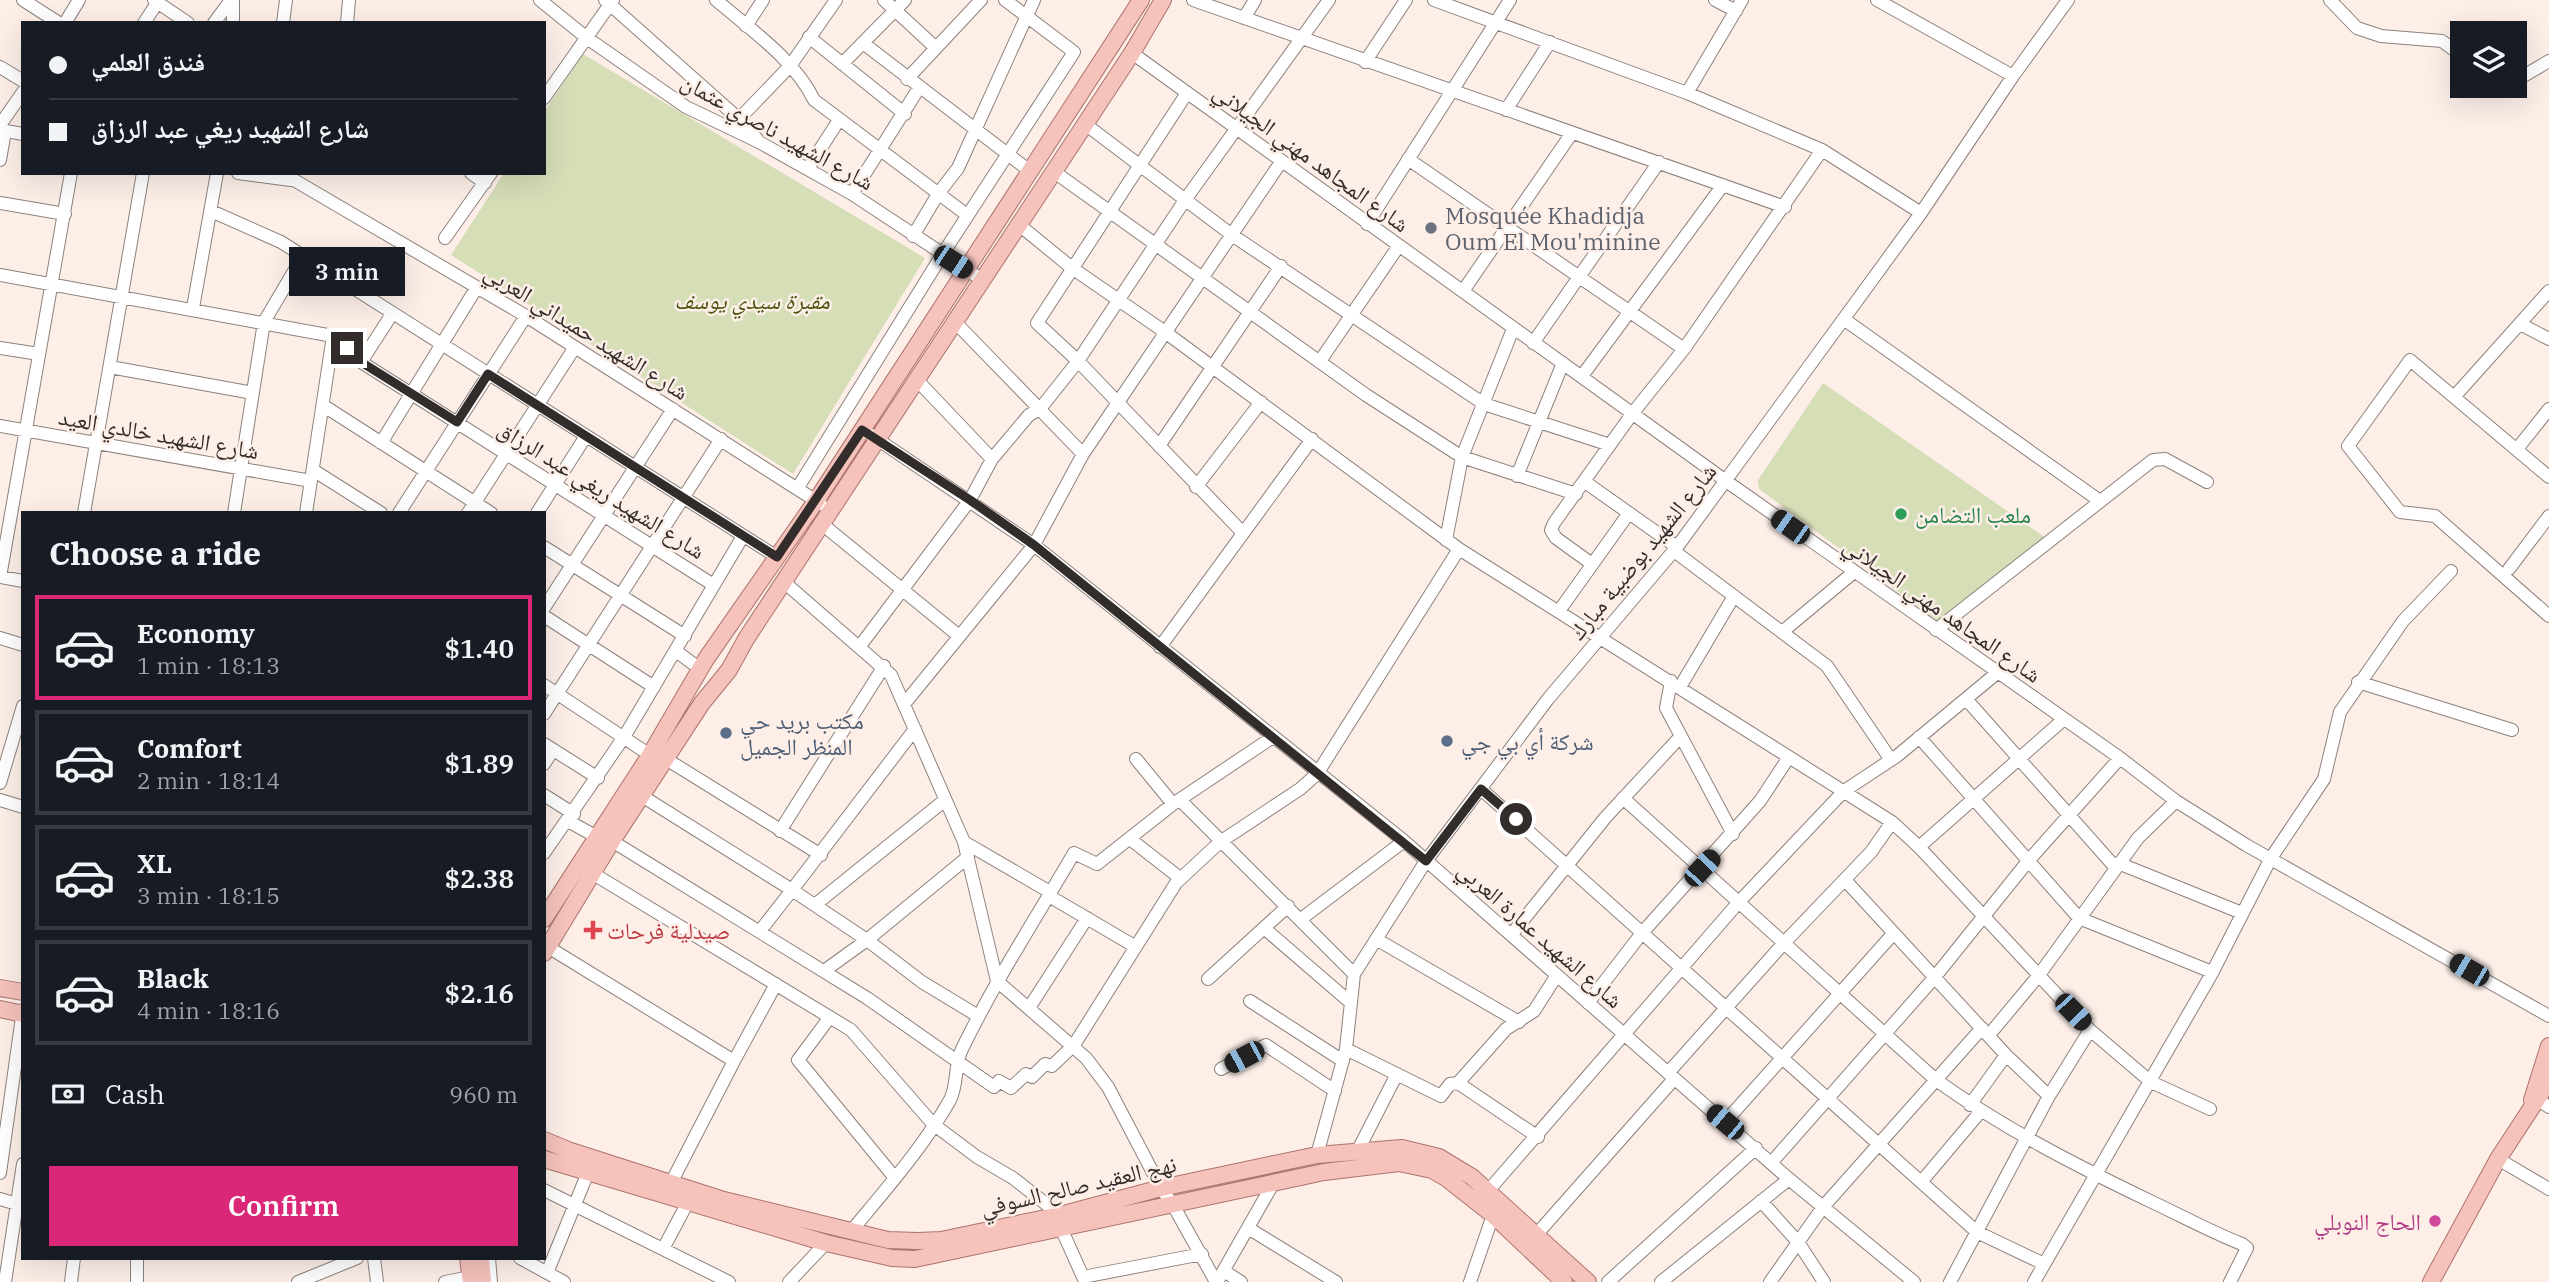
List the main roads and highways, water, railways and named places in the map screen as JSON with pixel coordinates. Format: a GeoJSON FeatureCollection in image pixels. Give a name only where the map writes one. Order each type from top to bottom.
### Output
{"type":"FeatureCollection","features":[{"type":"Feature","properties":{"kind":"main road"},"geometry":{"type":"LineString","coordinates":[[546,950],[592,873],[604,839],[642,796],[701,669],[816,501],[1140,0]]}},
{"type":"Feature","properties":{"kind":"main road"},"geometry":{"type":"LineString","coordinates":[[546,916],[604,839],[658,757],[729,670],[746,639],[981,279],[1132,53],[1163,0]]}},
{"type":"Feature","properties":{"kind":"main road"},"geometry":{"type":"LineString","coordinates":[[0,988],[21,992]]}},
{"type":"Feature","properties":{"kind":"main road"},"geometry":{"type":"LineString","coordinates":[[0,1009],[21,1013]]}},
{"type":"Feature","properties":{"kind":"main road"},"geometry":{"type":"LineString","coordinates":[[2539,1105],[2539,1068],[2549,1046]]}},
{"type":"Feature","properties":{"kind":"main road"},"geometry":{"type":"LineString","coordinates":[[2431,1282],[2498,1159],[2539,1105],[2549,1081]]}},
{"type":"Feature","properties":{"kind":"main road","name":"نهج العقيد صالح السوفي"},"geometry":{"type":"LineString","coordinates":[[546,1141],[671,1183],[826,1226],[853,1229],[888,1240],[941,1240],[1173,1205],[1274,1182],[1370,1166],[1416,1165],[1446,1178],[1493,1215],[1564,1282]]}},
{"type":"Feature","properties":{"kind":"main road","name":"نهج العقيد صالح السوفي"},"geometry":{"type":"LineString","coordinates":[[546,1159],[589,1170],[826,1243],[892,1258],[915,1259],[1060,1221],[1161,1188],[1317,1155],[1402,1148],[1439,1157],[1488,1191],[1588,1282]]}},
{"type":"Feature","properties":{"kind":"main road"},"geometry":{"type":"LineString","coordinates":[[469,1260],[475,1280]]}},
{"type":"Feature","properties":{"kind":"main road"},"geometry":{"type":"LineString","coordinates":[[475,1280],[480,1260]]}},
{"type":"Feature","properties":{"kind":"place","name":"Mosquée Khadidja Oum El Mou'minine"},"geometry":{"type":"Point","coordinates":[1431,228]}},
{"type":"Feature","properties":{"kind":"place","name":"ملعب التضامن"},"geometry":{"type":"Point","coordinates":[1901,514]}},
{"type":"Feature","properties":{"kind":"place","name":"مكتب بريد حي المنظر الجميل"},"geometry":{"type":"Point","coordinates":[726,733]}},
{"type":"Feature","properties":{"kind":"place","name":"شركة أي بي جي"},"geometry":{"type":"Point","coordinates":[1447,741]}},
{"type":"Feature","properties":{"kind":"place","name":"صيدلية فرحات"},"geometry":{"type":"Point","coordinates":[593,930]}},
{"type":"Feature","properties":{"kind":"place","name":"الحاج النوبلي"},"geometry":{"type":"Point","coordinates":[2435,1221]}},
{"type":"Feature","properties":{"kind":"park label","name":"مقبرة سيدي يوسف"},"geometry":{"type":"Point","coordinates":[752,300]}}]}
